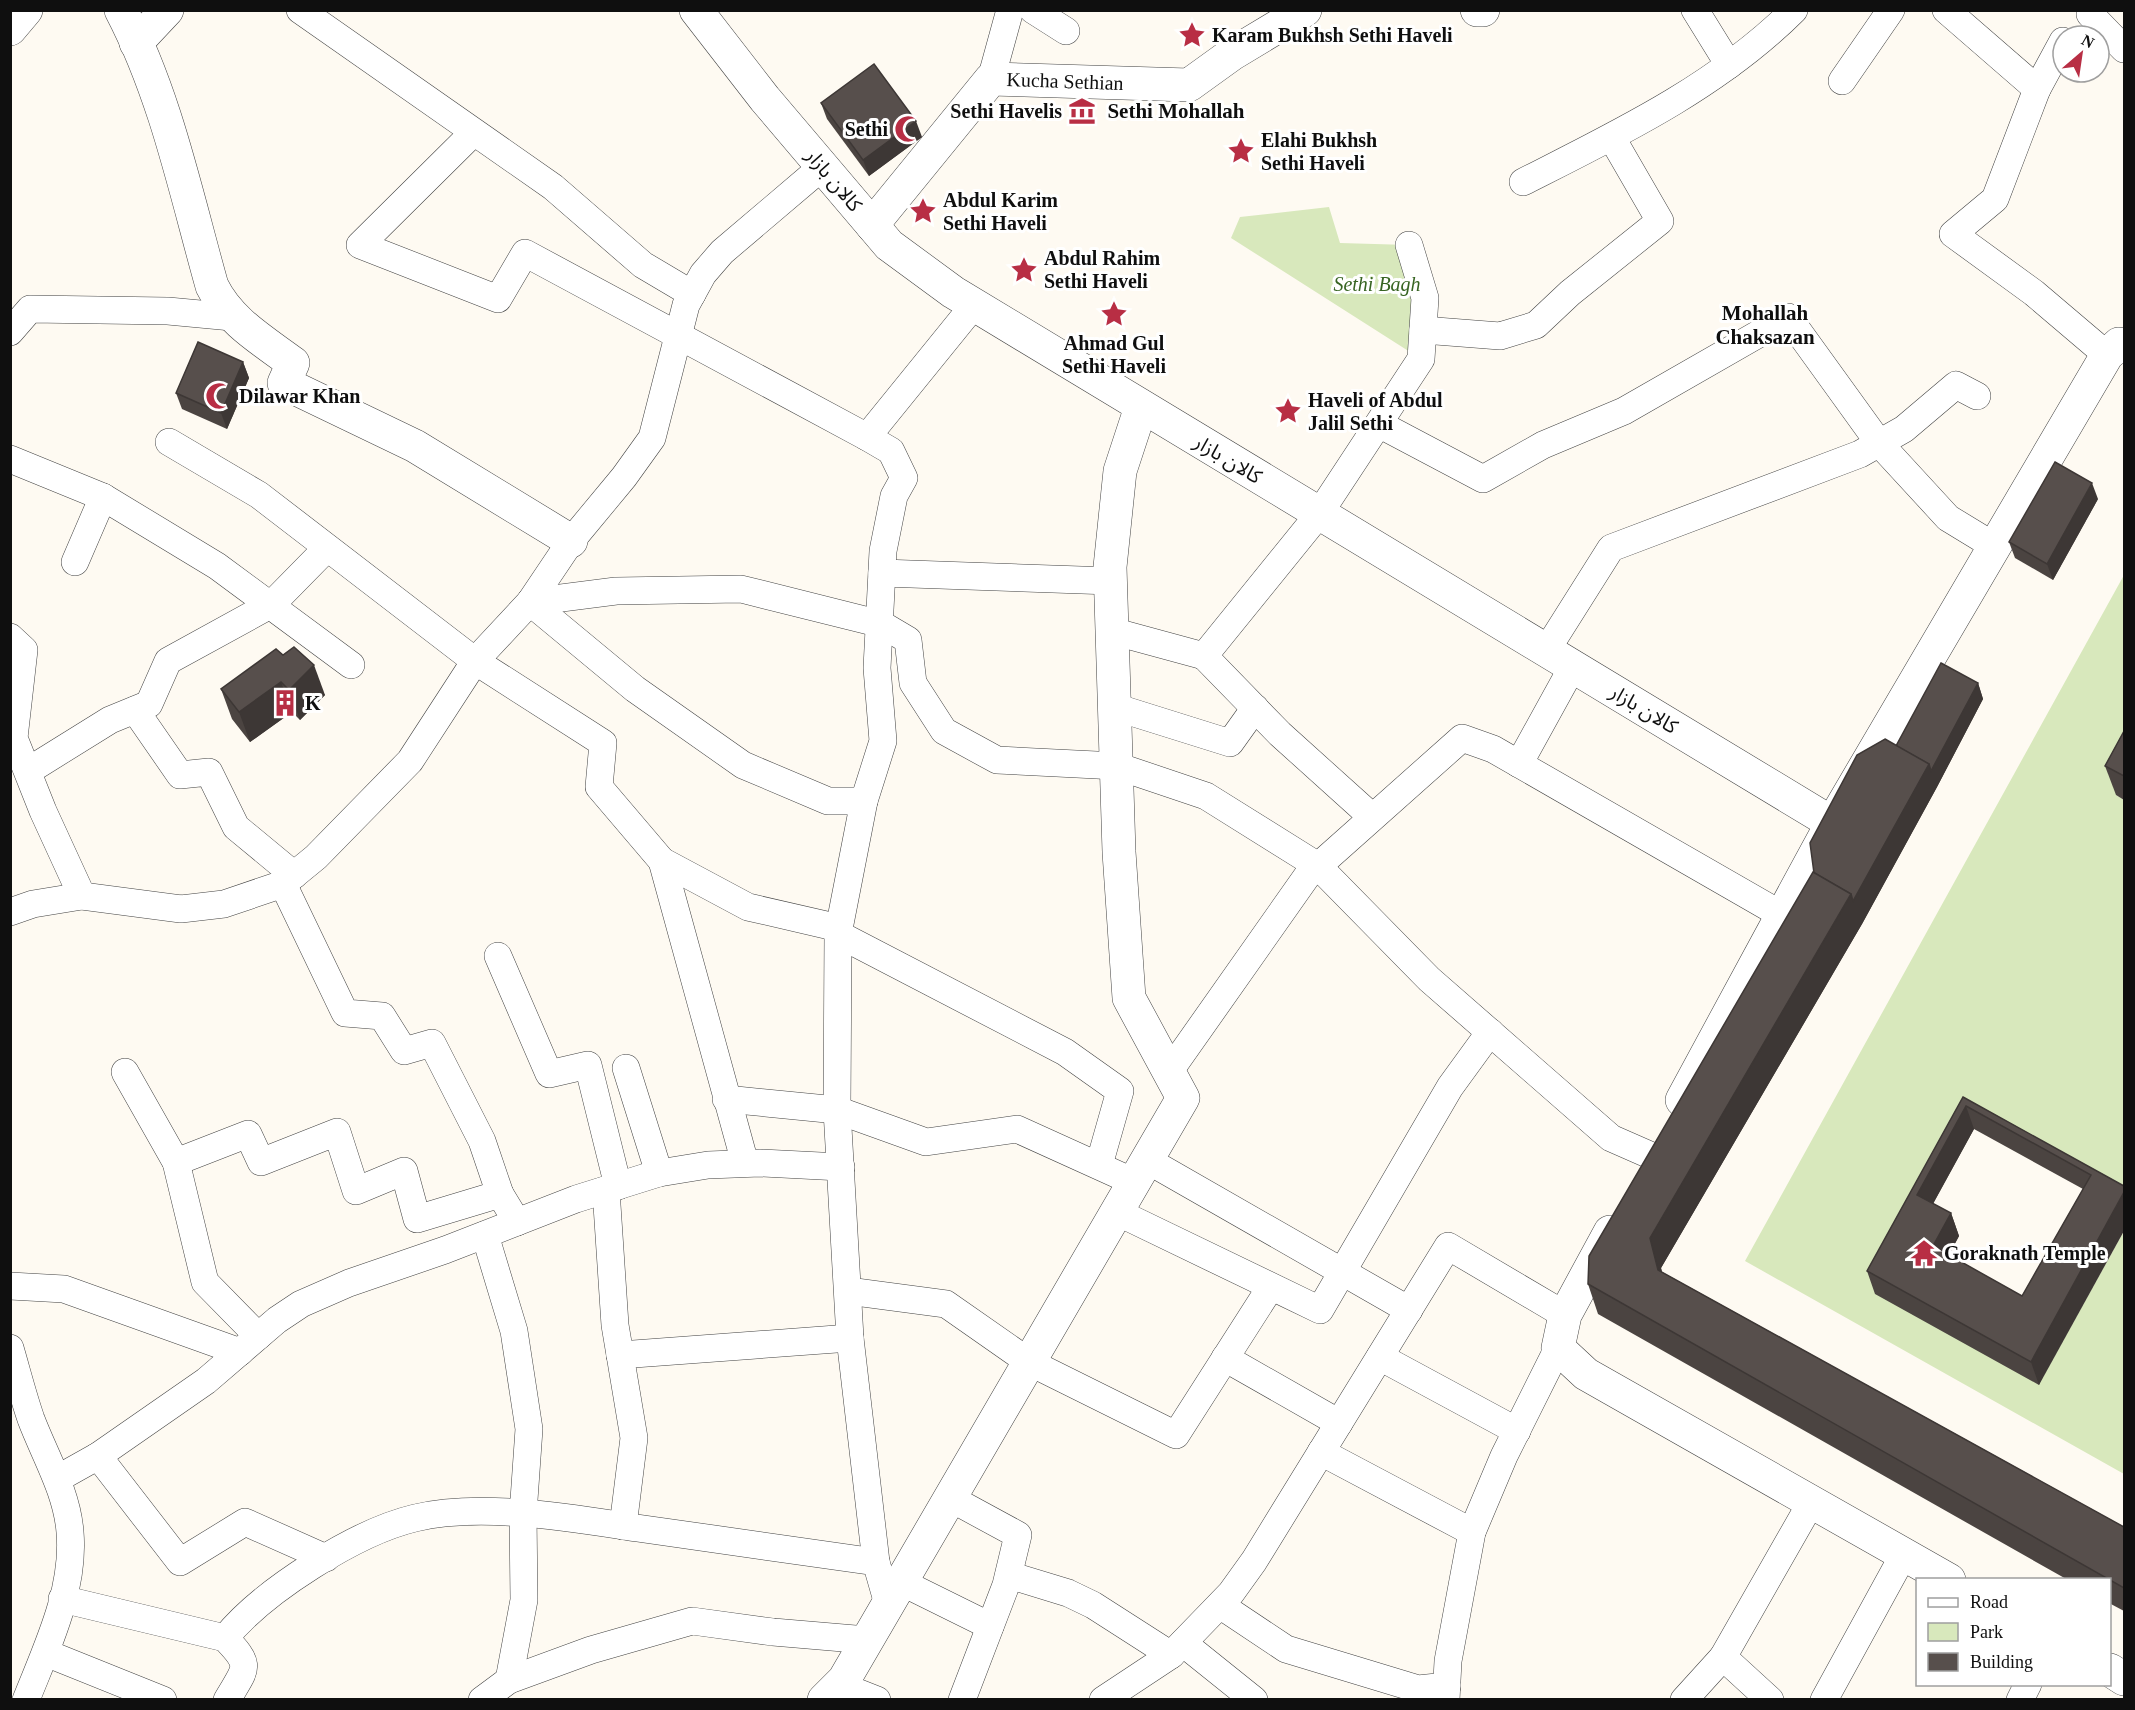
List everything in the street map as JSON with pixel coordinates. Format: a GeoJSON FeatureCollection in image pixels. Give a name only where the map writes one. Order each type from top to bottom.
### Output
{"type":"FeatureCollection","features":[{"type":"Feature","properties":{"kind":"street"},"geometry":{"type":"LineString","coordinates":[[10,29],[26,10]]}},
{"type":"Feature","properties":{"kind":"street"},"geometry":{"type":"LineString","coordinates":[[121,10],[164,112],[212,286],[221,304],[232,317],[293,363],[284,382],[415,446],[571,541]]}},
{"type":"Feature","properties":{"kind":"street"},"geometry":{"type":"LineString","coordinates":[[136,43],[167,10]]}},
{"type":"Feature","properties":{"kind":"street","name":"کالان بازار"},"geometry":{"type":"LineString","coordinates":[[696,10],[822,166],[890,245],[974,305],[1832,823]]}},
{"type":"Feature","properties":{"kind":"street","name":"Kucha Sethian"},"geometry":{"type":"LineString","coordinates":[[872,225],[991,79],[1189,85],[1232,54],[1305,10]]}},
{"type":"Feature","properties":{"kind":"street"},"geometry":{"type":"LineString","coordinates":[[1477,10],[1483,10]]}},
{"type":"Feature","properties":{"kind":"street"},"geometry":{"type":"LineString","coordinates":[[1946,1578],[1586,1374],[1558,1348],[1566,1315],[1832,823],[1994,546],[2117,349]]}},
{"type":"Feature","properties":{"kind":"street"},"geometry":{"type":"LineString","coordinates":[[831,1692],[867,1640],[895,1593],[1183,1098],[1129,998],[1117,766],[1111,581],[1120,471],[1141,407]]}},
{"type":"Feature","properties":{"kind":"street"},"geometry":{"type":"LineString","coordinates":[[2111,1671],[2124,1679]]}},
{"type":"Feature","properties":{"kind":"lane"},"geometry":{"type":"LineString","coordinates":[[300,10],[473,133],[554,187],[643,265],[692,294]]}},
{"type":"Feature","properties":{"kind":"lane"},"geometry":{"type":"LineString","coordinates":[[991,79],[1010,10]]}},
{"type":"Feature","properties":{"kind":"lane"},"geometry":{"type":"LineString","coordinates":[[1034,10],[1066,31]]}},
{"type":"Feature","properties":{"kind":"lane"},"geometry":{"type":"LineString","coordinates":[[1695,10],[1730,65]]}},
{"type":"Feature","properties":{"kind":"lane"},"geometry":{"type":"LineString","coordinates":[[1523,182],[1612,138],[1730,65],[1763,41],[1794,10]]}},
{"type":"Feature","properties":{"kind":"lane"},"geometry":{"type":"LineString","coordinates":[[1842,81],[1891,10]]}},
{"type":"Feature","properties":{"kind":"lane"},"geometry":{"type":"LineString","coordinates":[[1946,10],[2037,89]]}},
{"type":"Feature","properties":{"kind":"lane"},"geometry":{"type":"LineString","coordinates":[[2080,24],[2091,12],[2124,49]]}},
{"type":"Feature","properties":{"kind":"lane"},"geometry":{"type":"LineString","coordinates":[[2051,63],[2037,89],[1995,199],[1953,234],[2034,293],[2117,349]]}},
{"type":"Feature","properties":{"kind":"lane"},"geometry":{"type":"LineString","coordinates":[[473,133],[360,244],[498,299],[525,253],[678,333],[891,451],[904,478],[894,496],[883,551],[877,668],[884,741],[864,801],[838,931],[837,1110],[850,1338],[876,1562],[895,1593],[990,1626]]}},
{"type":"Feature","properties":{"kind":"lane"},"geometry":{"type":"LineString","coordinates":[[1423,330],[1500,336],[1536,325],[1570,292],[1660,221],[1612,138]]}},
{"type":"Feature","properties":{"kind":"lane"},"geometry":{"type":"LineString","coordinates":[[10,912],[33,904],[82,896],[181,909],[224,904],[288,880],[316,857],[410,761],[475,661],[530,602],[571,541],[624,477],[652,438],[686,305],[704,274],[722,252],[822,166]]}},
{"type":"Feature","properties":{"kind":"lane"},"geometry":{"type":"LineString","coordinates":[[1204,656],[1319,514],[1421,359],[1425,298],[1409,245]]}},
{"type":"Feature","properties":{"kind":"lane"},"geometry":{"type":"LineString","coordinates":[[867,437],[974,305]]}},
{"type":"Feature","properties":{"kind":"lane"},"geometry":{"type":"LineString","coordinates":[[10,332],[30,309],[168,311],[232,317]]}},
{"type":"Feature","properties":{"kind":"lane"},"geometry":{"type":"LineString","coordinates":[[1379,424],[1482,479],[1543,445],[1624,411],[1788,317],[1879,443],[1948,518],[1994,546]]}},
{"type":"Feature","properties":{"kind":"lane"},"geometry":{"type":"LineString","coordinates":[[1519,764],[1559,659],[1611,548],[1860,454],[1904,429],[1956,385],[1977,396]]}},
{"type":"Feature","properties":{"kind":"lane"},"geometry":{"type":"LineString","coordinates":[[169,442],[259,495],[475,661],[603,743],[599,787],[662,861],[748,907],[838,931],[960,1000],[1065,1052],[1120,1092],[1099,1166]]}},
{"type":"Feature","properties":{"kind":"lane"},"geometry":{"type":"LineString","coordinates":[[10,459],[103,497],[217,566],[272,604],[351,665]]}},
{"type":"Feature","properties":{"kind":"lane"},"geometry":{"type":"LineString","coordinates":[[75,562],[103,497]]}},
{"type":"Feature","properties":{"kind":"lane"},"geometry":{"type":"LineString","coordinates":[[28,771],[110,720],[149,704],[168,661],[272,604],[327,548]]}},
{"type":"Feature","properties":{"kind":"lane"},"geometry":{"type":"LineString","coordinates":[[882,573],[1111,581]]}},
{"type":"Feature","properties":{"kind":"lane"},"geometry":{"type":"LineString","coordinates":[[530,602],[616,591],[741,589],[880,624],[908,640],[913,683],[945,730],[997,760],[1117,766],[1206,796],[1318,866],[1429,978],[1611,1138],[1652,1156]]}},
{"type":"Feature","properties":{"kind":"lane"},"geometry":{"type":"LineString","coordinates":[[530,602],[635,688],[743,765],[828,801],[864,801]]}},
{"type":"Feature","properties":{"kind":"lane"},"geometry":{"type":"LineString","coordinates":[[1112,632],[1204,656],[1255,708],[1371,816]]}},
{"type":"Feature","properties":{"kind":"lane"},"geometry":{"type":"LineString","coordinates":[[10,637],[24,650],[14,738],[82,896]]}},
{"type":"Feature","properties":{"kind":"lane"},"geometry":{"type":"LineString","coordinates":[[1115,707],[1230,743],[1255,708]]}},
{"type":"Feature","properties":{"kind":"lane"},"geometry":{"type":"LineString","coordinates":[[135,710],[180,775],[209,772],[236,827],[288,880],[345,1013],[382,1016],[404,1051],[432,1043],[482,1141],[500,1194],[517,1222]]}},
{"type":"Feature","properties":{"kind":"lane"},"geometry":{"type":"LineString","coordinates":[[1169,1072],[1307,876],[1371,816],[1462,738],[1493,749],[1782,915]]}},
{"type":"Feature","properties":{"kind":"lane"},"geometry":{"type":"LineString","coordinates":[[662,861],[745,1163]]}},
{"type":"Feature","properties":{"kind":"lane"},"geometry":{"type":"LineString","coordinates":[[498,956],[549,1074],[588,1065],[612,1188],[615,1325],[634,1438],[623,1526]]}},
{"type":"Feature","properties":{"kind":"lane"},"geometry":{"type":"LineString","coordinates":[[1117,1212],[1270,1288],[1320,1310],[1344,1273],[1450,1087],[1490,1032]]}},
{"type":"Feature","properties":{"kind":"lane"},"geometry":{"type":"LineString","coordinates":[[626,1068],[659,1173]]}},
{"type":"Feature","properties":{"kind":"lane"},"geometry":{"type":"LineString","coordinates":[[125,1072],[177,1162],[205,1282],[249,1344]]}},
{"type":"Feature","properties":{"kind":"lane"},"geometry":{"type":"LineString","coordinates":[[726,1099],[837,1110],[926,1142],[1017,1129],[1099,1166],[1140,1171],[1344,1273],[1409,1310]]}},
{"type":"Feature","properties":{"kind":"lane"},"geometry":{"type":"LineString","coordinates":[[177,1162],[248,1134],[261,1162],[337,1132],[356,1191],[404,1172],[417,1219],[500,1194]]}},
{"type":"Feature","properties":{"kind":"lane"},"geometry":{"type":"LineString","coordinates":[[57,1479],[98,1456],[206,1381],[277,1320],[301,1304],[349,1283],[659,1173],[708,1165],[745,1163],[841,1167]]}},
{"type":"Feature","properties":{"kind":"lane"},"geometry":{"type":"LineString","coordinates":[[485,1235],[514,1331],[529,1429],[524,1514],[524,1600],[509,1680]]}},
{"type":"Feature","properties":{"kind":"lane"},"geometry":{"type":"LineString","coordinates":[[1103,1700],[1177,1649],[1220,1605],[1254,1562],[1448,1246],[1566,1315]]}},
{"type":"Feature","properties":{"kind":"lane"},"geometry":{"type":"LineString","coordinates":[[10,1286],[64,1289],[249,1344]]}},
{"type":"Feature","properties":{"kind":"lane"},"geometry":{"type":"LineString","coordinates":[[848,1292],[946,1304],[1029,1362],[1176,1435],[1270,1288]]}},
{"type":"Feature","properties":{"kind":"lane"},"geometry":{"type":"LineString","coordinates":[[620,1354],[850,1338]]}},
{"type":"Feature","properties":{"kind":"lane"},"geometry":{"type":"LineString","coordinates":[[10,1348],[17,1393],[57,1479],[70,1532],[67,1583],[46,1653],[21,1694]]}},
{"type":"Feature","properties":{"kind":"lane"},"geometry":{"type":"LineString","coordinates":[[1220,1605],[1286,1649],[1418,1689],[1446,1693],[1448,1661],[1472,1532],[1516,1431],[1558,1348]]}},
{"type":"Feature","properties":{"kind":"lane"},"geometry":{"type":"LineString","coordinates":[[1380,1357],[1516,1431]]}},
{"type":"Feature","properties":{"kind":"lane"},"geometry":{"type":"LineString","coordinates":[[1225,1358],[1339,1423]]}},
{"type":"Feature","properties":{"kind":"lane"},"geometry":{"type":"LineString","coordinates":[[1321,1452],[1472,1532]]}},
{"type":"Feature","properties":{"kind":"lane"},"geometry":{"type":"LineString","coordinates":[[98,1456],[180,1562],[245,1522],[326,1558]]}},
{"type":"Feature","properties":{"kind":"lane"},"geometry":{"type":"LineString","coordinates":[[950,1498],[1018,1535],[1009,1575],[962,1700]]}},
{"type":"Feature","properties":{"kind":"lane"},"geometry":{"type":"LineString","coordinates":[[1684,1700],[1723,1657],[1812,1501]]}},
{"type":"Feature","properties":{"kind":"lane"},"geometry":{"type":"LineString","coordinates":[[225,1638],[238,1622],[275,1591],[326,1558],[378,1531],[414,1518],[436,1514],[524,1514],[876,1562]]}},
{"type":"Feature","properties":{"kind":"lane"},"geometry":{"type":"LineString","coordinates":[[1824,1700],[1904,1554]]}},
{"type":"Feature","properties":{"kind":"lane"},"geometry":{"type":"LineString","coordinates":[[1009,1575],[1068,1593],[1177,1649],[1243,1697]]}},
{"type":"Feature","properties":{"kind":"lane"},"geometry":{"type":"LineString","coordinates":[[62,1599],[225,1638],[243,1657],[245,1668],[227,1700]]}},
{"type":"Feature","properties":{"kind":"lane"},"geometry":{"type":"LineString","coordinates":[[482,1700],[509,1680],[591,1650],[692,1621],[773,1632],[867,1640]]}},
{"type":"Feature","properties":{"kind":"lane"},"geometry":{"type":"LineString","coordinates":[[46,1653],[163,1700]]}},
{"type":"Feature","properties":{"kind":"lane"},"geometry":{"type":"LineString","coordinates":[[1723,1657],[1770,1700]]}},
{"type":"Feature","properties":{"kind":"lane"},"geometry":{"type":"LineString","coordinates":[[2020,1700],[2027,1686]]}},
{"type":"Feature","properties":{"kind":"lane"},"geometry":{"type":"LineString","coordinates":[[831,1692],[877,1700]]}},
{"type":"Feature","properties":{"kind":"green space","name":"Sethi Bagh"},"geometry":{"type":"Polygon","coordinates":[[[1329,207],[1340,243],[1409,245],[1421,359],[1231,238],[1240,217],[1329,207]]]}},
{"type":"Feature","properties":{"kind":"green space"},"geometry":{"type":"Polygon","coordinates":[[[2124,575],[2124,780],[2116,795],[2124,800],[2124,1204],[1971,1120],[1875,1293],[2039,1384],[2124,1231],[2124,1474],[1745,1261],[2124,575]]]}},
{"type":"Feature","properties":{"kind":"building"},"geometry":{"type":"Polygon","coordinates":[[[874,64],[916,121],[863,160],[821,103],[874,64]]]}},
{"type":"Feature","properties":{"kind":"building"},"geometry":{"type":"Polygon","coordinates":[[[198,342],[243,362],[221,413],[176,393],[198,342]]]}},
{"type":"Feature","properties":{"kind":"building"},"geometry":{"type":"Polygon","coordinates":[[[2055,462],[2092,483],[2047,564],[2009,542],[2055,462]]]}},
{"type":"Feature","properties":{"kind":"building"},"geometry":{"type":"Polygon","coordinates":[[[294,647],[314,665],[289,690],[281,682],[239,712],[221,689],[276,649],[283,655],[294,647]]]}},
{"type":"Feature","properties":{"kind":"building"},"geometry":{"type":"Polygon","coordinates":[[[1941,663],[1978,683],[1931,771],[1929,764],[1896,746],[1941,663]]]}},
{"type":"Feature","properties":{"kind":"building"},"geometry":{"type":"Polygon","coordinates":[[[2124,731],[2124,776],[2105,766],[2124,731]]]}},
{"type":"Feature","properties":{"kind":"building"},"geometry":{"type":"Polygon","coordinates":[[[1885,739],[1929,764],[1853,901],[1851,894],[1814,873],[1810,843],[1857,755],[1885,739]]]}},
{"type":"Feature","properties":{"kind":"building"},"geometry":{"type":"Polygon","coordinates":[[[1813,872],[1851,894],[1650,1238],[1658,1270],[2124,1527],[2124,1588],[2111,1581],[2111,1578],[2106,1578],[1588,1284],[1589,1256],[1813,872]]]}},
{"type":"Feature","properties":{"kind":"building"},"geometry":{"type":"Polygon","coordinates":[[[1963,1097],[2124,1186],[2124,1192],[2031,1362],[1867,1271],[1963,1097]],[[1966,1106],[1917,1195],[1951,1213],[1933,1246],[2022,1296],[2091,1175],[1966,1106]]]}},
{"type":"Feature","properties":{"kind":"place","name":"Karam Bukhsh Sethi Haveli"},"geometry":{"type":"Point","coordinates":[1192,35]}},
{"type":"Feature","properties":{"kind":"place","name":"Sethi Havelis"},"geometry":{"type":"Point","coordinates":[1082,111]}},
{"type":"Feature","properties":{"kind":"place","name":"Sethi"},"geometry":{"type":"Point","coordinates":[908,129]}},
{"type":"Feature","properties":{"kind":"place","name":"Elahi Bukhsh Sethi Haveli"},"geometry":{"type":"Point","coordinates":[1241,151]}},
{"type":"Feature","properties":{"kind":"place","name":"Abdul Karim Sethi Haveli"},"geometry":{"type":"Point","coordinates":[923,211]}},
{"type":"Feature","properties":{"kind":"place","name":"Abdul Rahim Sethi Haveli"},"geometry":{"type":"Point","coordinates":[1024,270]}},
{"type":"Feature","properties":{"kind":"place","name":"Ahmad Gul Sethi Haveli"},"geometry":{"type":"Point","coordinates":[1114,314]}},
{"type":"Feature","properties":{"kind":"place","name":"Dilawar Khan"},"geometry":{"type":"Point","coordinates":[219,396]}},
{"type":"Feature","properties":{"kind":"place","name":"Haveli of Abdul Jalil Sethi"},"geometry":{"type":"Point","coordinates":[1288,411]}},
{"type":"Feature","properties":{"kind":"place","name":"K"},"geometry":{"type":"Point","coordinates":[285,703]}},
{"type":"Feature","properties":{"kind":"place","name":"Goraknath Temple"},"geometry":{"type":"Point","coordinates":[1924,1253]}},
{"type":"Feature","properties":{"kind":"district","name":"Sethi Mohallah"},"geometry":{"type":"Point","coordinates":[1176,111]}},
{"type":"Feature","properties":{"kind":"district","name":"Mohallah Chaksazan"},"geometry":{"type":"Point","coordinates":[1765,325]}}]}
